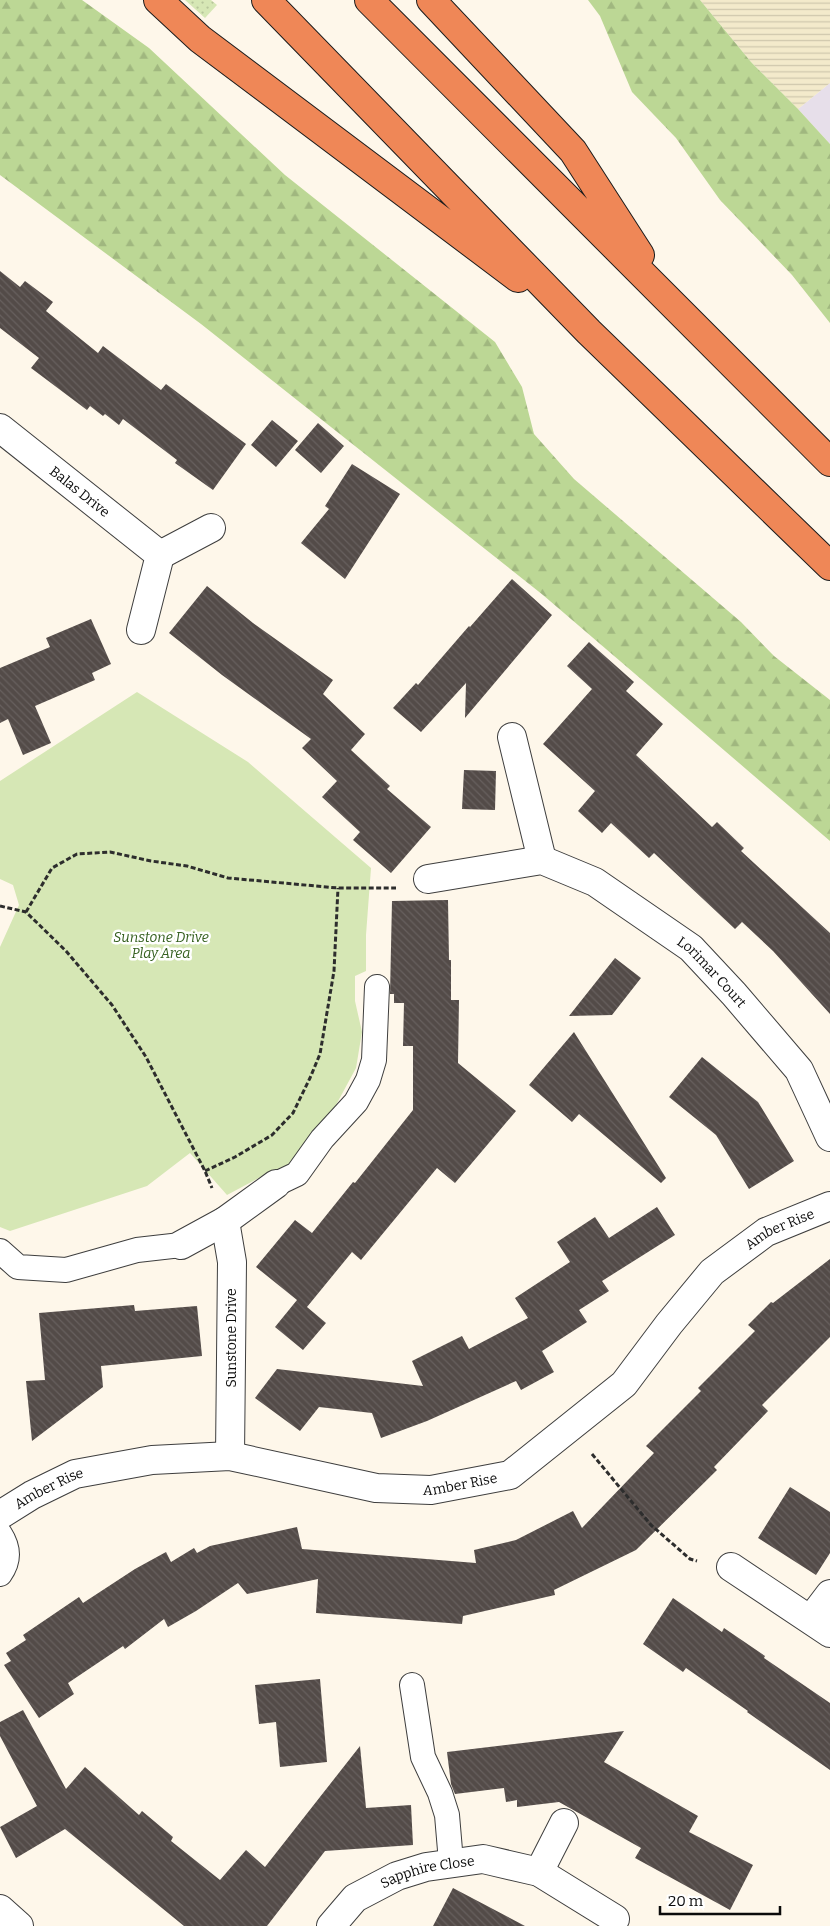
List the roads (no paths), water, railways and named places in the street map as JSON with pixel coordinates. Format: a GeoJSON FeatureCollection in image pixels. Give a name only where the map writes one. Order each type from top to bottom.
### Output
{"type":"FeatureCollection","features":[{"type":"Feature","properties":{"kind":"highway"},"geometry":{"type":"LineString","coordinates":[[158,0],[200,39],[589,332]]}},
{"type":"Feature","properties":{"kind":"highway"},"geometry":{"type":"LineString","coordinates":[[266,0],[589,332],[830,566]]}},
{"type":"Feature","properties":{"kind":"highway"},"geometry":{"type":"LineString","coordinates":[[370,0],[830,462]]}},
{"type":"Feature","properties":{"kind":"highway"},"geometry":{"type":"LineString","coordinates":[[431,0],[573,150],[668,299]]}},
{"type":"Feature","properties":{"kind":"street","name":"Balas Drive"},"geometry":{"type":"LineString","coordinates":[[0,428],[160,554]]}},
{"type":"Feature","properties":{"kind":"street"},"geometry":{"type":"LineString","coordinates":[[141,630],[160,554],[211,528]]}},
{"type":"Feature","properties":{"kind":"street"},"geometry":{"type":"LineString","coordinates":[[428,879],[542,860],[512,737]]}},
{"type":"Feature","properties":{"kind":"street","name":"Lorimar Court"},"geometry":{"type":"LineString","coordinates":[[542,860],[595,882],[690,948],[734,994],[799,1070],[830,1137]]}},
{"type":"Feature","properties":{"kind":"street"},"geometry":{"type":"LineString","coordinates":[[181,1245],[225,1221],[276,1184]]}},
{"type":"Feature","properties":{"kind":"street","name":"Amber Rise"},"geometry":{"type":"LineString","coordinates":[[0,1515],[32,1495],[75,1474],[152,1460],[230,1456],[376,1488],[431,1490],[510,1475],[624,1384],[669,1324],[712,1272],[766,1232],[830,1206]]}},
{"type":"Feature","properties":{"kind":"street","name":"Sunstone Drive"},"geometry":{"type":"LineString","coordinates":[[225,1221],[232,1262],[230,1456]]}},
{"type":"Feature","properties":{"kind":"street"},"geometry":{"type":"LineString","coordinates":[[731,1567],[821,1626],[830,1594]]}},
{"type":"Feature","properties":{"kind":"street"},"geometry":{"type":"LineString","coordinates":[[539,1872],[564,1823]]}},
{"type":"Feature","properties":{"kind":"street","name":"Sapphire Close"},"geometry":{"type":"LineString","coordinates":[[331,1926],[355,1898],[397,1876],[426,1867],[482,1859],[539,1872],[615,1919]]}},
{"type":"Feature","properties":{"kind":"street"},"geometry":{"type":"LineString","coordinates":[[0,1908],[19,1926]]}},
{"type":"Feature","properties":{"kind":"lane"},"geometry":{"type":"LineString","coordinates":[[276,1184],[297,1174],[322,1139],[356,1102],[368,1080],[374,1060],[376,987]]}},
{"type":"Feature","properties":{"kind":"lane"},"geometry":{"type":"LineString","coordinates":[[0,1251],[18,1267],[66,1270],[137,1250],[181,1245]]}},
{"type":"Feature","properties":{"kind":"lane"},"geometry":{"type":"LineString","coordinates":[[0,1534],[8,1553],[5,1567],[0,1574]]}},
{"type":"Feature","properties":{"kind":"lane"},"geometry":{"type":"LineString","coordinates":[[412,1685],[423,1756],[440,1793],[447,1815],[451,1862]]}},
{"type":"Feature","properties":{"kind":"park label","name":"Sunstone Drive Play Area"},"geometry":{"type":"Point","coordinates":[161,946]}}]}
